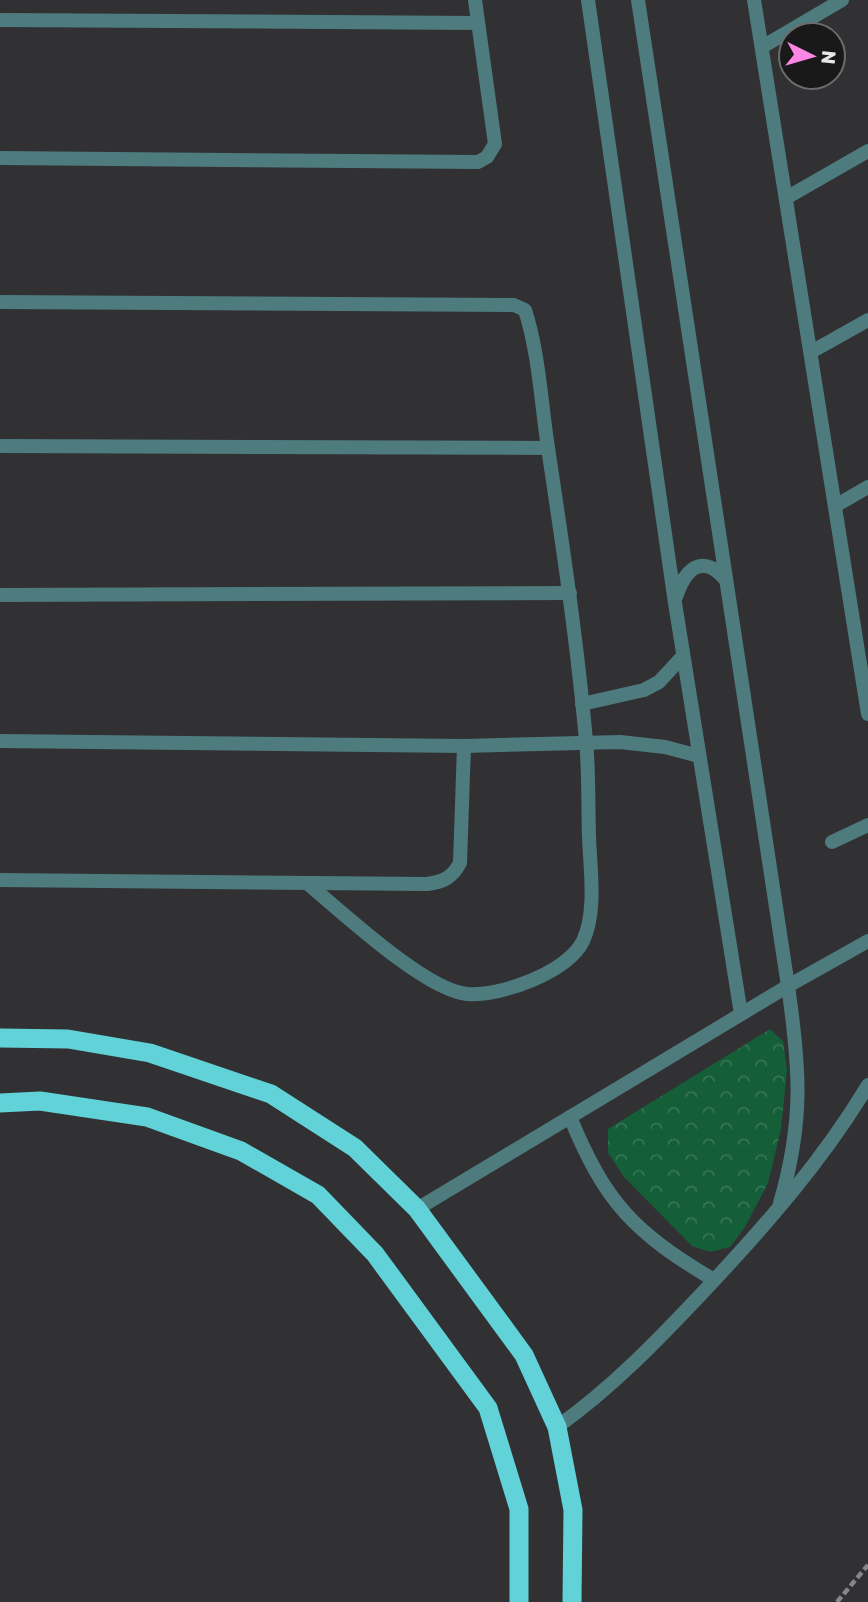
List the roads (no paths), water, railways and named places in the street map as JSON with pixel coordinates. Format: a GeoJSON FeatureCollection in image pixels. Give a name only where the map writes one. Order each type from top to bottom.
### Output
{"type":"FeatureCollection","features":[{"type":"Feature","properties":{"kind":"highway"},"geometry":{"type":"LineString","coordinates":[[0,1038],[68,1040],[150,1053],[271,1094],[355,1149],[416,1209],[524,1356],[557,1427],[573,1510],[572,1602]]}},
{"type":"Feature","properties":{"kind":"highway"},"geometry":{"type":"LineString","coordinates":[[0,1103],[40,1101],[147,1116],[241,1151],[318,1195],[376,1254],[488,1408],[519,1509],[519,1602]]}},
{"type":"Feature","properties":{"kind":"street"},"geometry":{"type":"LineString","coordinates":[[0,158],[478,162],[487,157],[495,144],[475,0]]}},
{"type":"Feature","properties":{"kind":"street"},"geometry":{"type":"LineString","coordinates":[[588,0],[698,756],[741,1014]]}},
{"type":"Feature","properties":{"kind":"street"},"geometry":{"type":"LineString","coordinates":[[638,0],[798,1060],[799,1099],[794,1141],[777,1211]]}},
{"type":"Feature","properties":{"kind":"street"},"geometry":{"type":"LineString","coordinates":[[754,0],[835,506],[864,662],[868,714]]}},
{"type":"Feature","properties":{"kind":"street"},"geometry":{"type":"LineString","coordinates":[[762,47],[842,0]]}},
{"type":"Feature","properties":{"kind":"street"},"geometry":{"type":"LineString","coordinates":[[0,20],[478,23]]}},
{"type":"Feature","properties":{"kind":"street"},"geometry":{"type":"LineString","coordinates":[[786,198],[868,151]]}},
{"type":"Feature","properties":{"kind":"street"},"geometry":{"type":"LineString","coordinates":[[0,302],[514,305],[525,310],[529,321],[570,593],[586,743],[591,890],[589,919],[582,942],[567,960],[518,987],[495,993],[465,994],[438,985],[396,956],[307,883]]}},
{"type":"Feature","properties":{"kind":"street"},"geometry":{"type":"LineString","coordinates":[[811,352],[868,320]]}},
{"type":"Feature","properties":{"kind":"street"},"geometry":{"type":"LineString","coordinates":[[0,446],[548,448]]}},
{"type":"Feature","properties":{"kind":"street"},"geometry":{"type":"LineString","coordinates":[[835,506],[868,488]]}},
{"type":"Feature","properties":{"kind":"street"},"geometry":{"type":"LineString","coordinates":[[675,603],[681,582],[690,571],[700,566],[712,568],[726,580]]}},
{"type":"Feature","properties":{"kind":"street"},"geometry":{"type":"LineString","coordinates":[[0,595],[570,593]]}},
{"type":"Feature","properties":{"kind":"street"},"geometry":{"type":"LineString","coordinates":[[582,704],[644,690],[659,682],[683,656]]}},
{"type":"Feature","properties":{"kind":"street"},"geometry":{"type":"LineString","coordinates":[[0,741],[464,746],[639,744],[665,747],[698,756]]}},
{"type":"Feature","properties":{"kind":"street"},"geometry":{"type":"LineString","coordinates":[[0,880],[442,882],[454,874],[460,863],[464,746]]}},
{"type":"Feature","properties":{"kind":"street"},"geometry":{"type":"LineString","coordinates":[[832,842],[868,825]]}},
{"type":"Feature","properties":{"kind":"street"},"geometry":{"type":"LineString","coordinates":[[416,1209],[868,941]]}},
{"type":"Feature","properties":{"kind":"street"},"geometry":{"type":"LineString","coordinates":[[557,1427],[623,1375],[777,1211],[840,1130],[868,1085]]}},
{"type":"Feature","properties":{"kind":"street"},"geometry":{"type":"LineString","coordinates":[[570,1117],[591,1164],[613,1201],[627,1217],[657,1243],[714,1280]]}}]}
